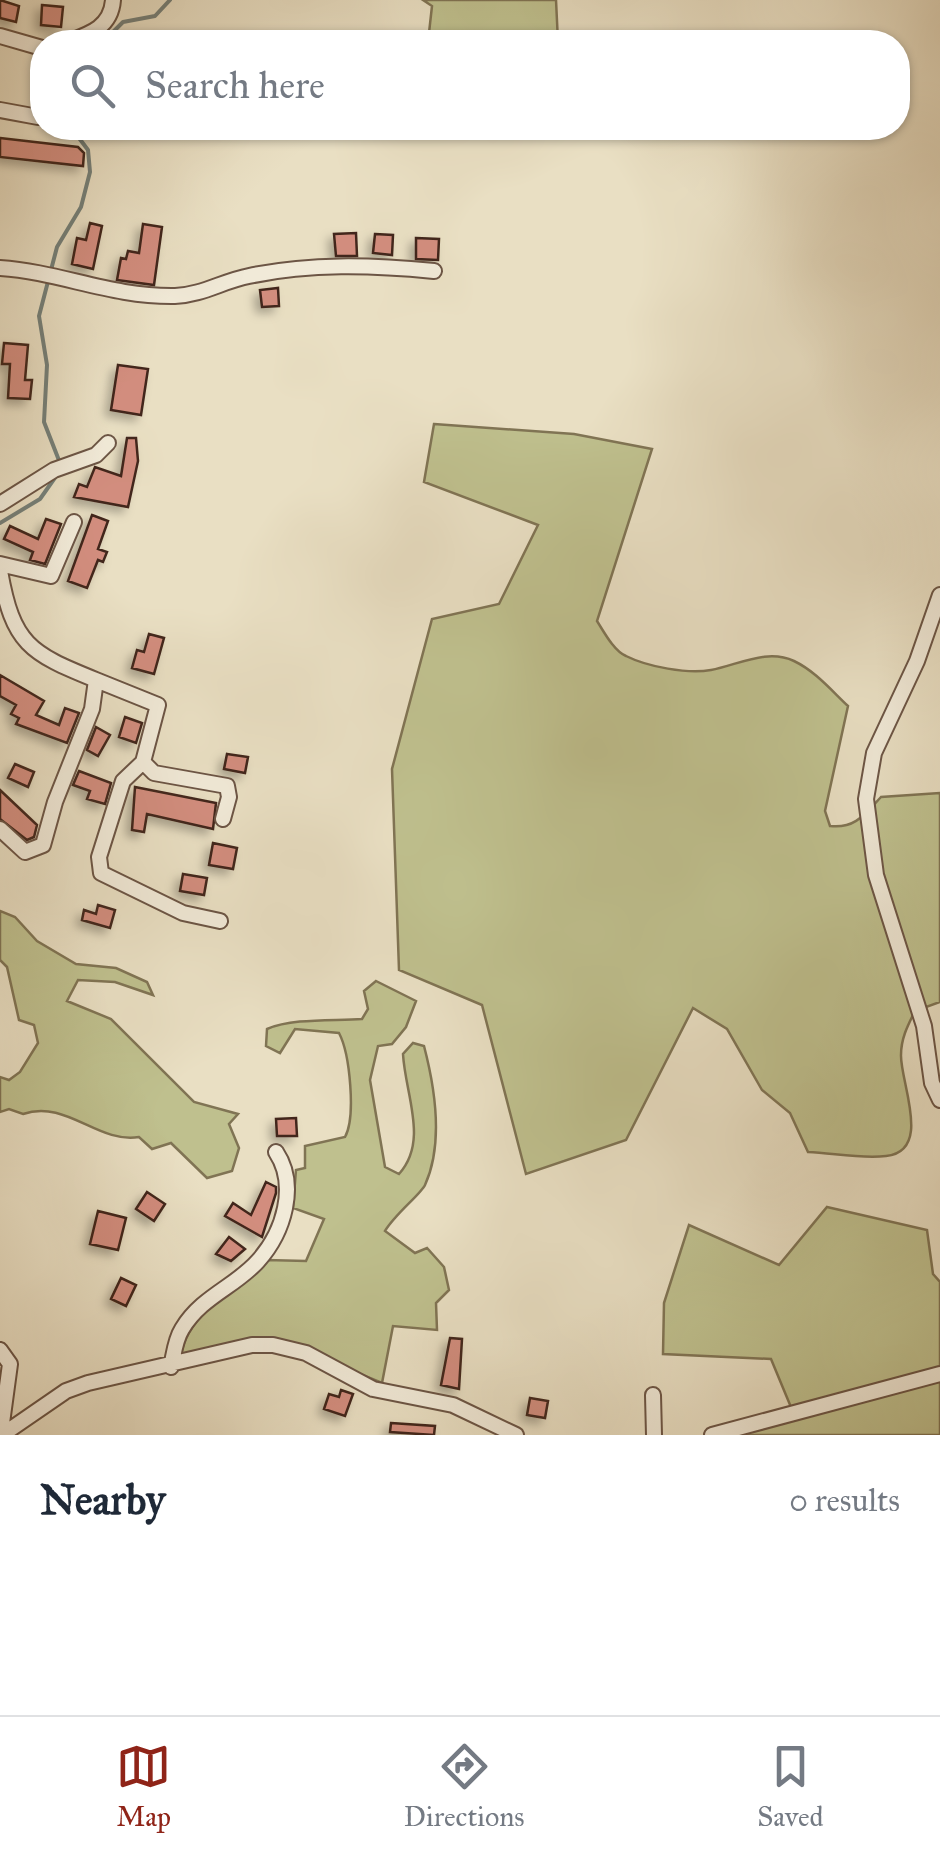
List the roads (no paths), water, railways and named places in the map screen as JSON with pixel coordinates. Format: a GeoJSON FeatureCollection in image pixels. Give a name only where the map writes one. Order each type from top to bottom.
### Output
{"type":"FeatureCollection","features":[{"type":"Feature","properties":{"kind":"street"},"geometry":{"type":"LineString","coordinates":[[91,30],[107,22],[113,0]]}},
{"type":"Feature","properties":{"kind":"street"},"geometry":{"type":"LineString","coordinates":[[0,36],[30,45]]}},
{"type":"Feature","properties":{"kind":"street"},"geometry":{"type":"LineString","coordinates":[[0,110],[30,116]]}},
{"type":"Feature","properties":{"kind":"street"},"geometry":{"type":"LineString","coordinates":[[0,268],[52,276],[90,288],[178,296],[249,276],[332,266],[434,271]]}},
{"type":"Feature","properties":{"kind":"street"},"geometry":{"type":"LineString","coordinates":[[0,504],[62,466],[96,455],[108,443]]}},
{"type":"Feature","properties":{"kind":"street"},"geometry":{"type":"LineString","coordinates":[[74,522],[51,576],[0,568],[10,618],[26,645],[48,661],[158,705],[144,762],[123,781],[99,856],[100,873],[182,912],[220,921]]}},
{"type":"Feature","properties":{"kind":"street"},"geometry":{"type":"LineString","coordinates":[[940,596],[917,661],[874,752],[866,798],[876,876],[924,1026],[932,1084],[940,1100]]}},
{"type":"Feature","properties":{"kind":"street"},"geometry":{"type":"LineString","coordinates":[[0,829],[25,852],[43,845],[92,708],[96,680]]}},
{"type":"Feature","properties":{"kind":"street"},"geometry":{"type":"LineString","coordinates":[[144,762],[154,773],[227,786],[229,797],[223,819]]}},
{"type":"Feature","properties":{"kind":"street"},"geometry":{"type":"LineString","coordinates":[[171,1366],[181,1330],[213,1293],[261,1258],[278,1225],[289,1186],[276,1152]]}},
{"type":"Feature","properties":{"kind":"street"},"geometry":{"type":"LineString","coordinates":[[0,1350],[10,1364],[4,1434],[66,1392],[88,1383],[252,1345],[290,1348],[372,1389],[454,1406],[516,1435]]}},
{"type":"Feature","properties":{"kind":"street"},"geometry":{"type":"LineString","coordinates":[[712,1435],[940,1374]]}},
{"type":"Feature","properties":{"kind":"street"},"geometry":{"type":"LineString","coordinates":[[653,1395],[654,1435]]}},
{"type":"Feature","properties":{"kind":"waterway"},"geometry":{"type":"LineString","coordinates":[[115,30],[123,22],[155,16],[170,0]]}},
{"type":"Feature","properties":{"kind":"waterway"},"geometry":{"type":"LineString","coordinates":[[60,463],[44,422],[47,365],[39,316],[57,247],[81,207],[90,172],[88,150],[80,140]]}},
{"type":"Feature","properties":{"kind":"waterway"},"geometry":{"type":"LineString","coordinates":[[0,523],[40,499],[59,472]]}}]}
